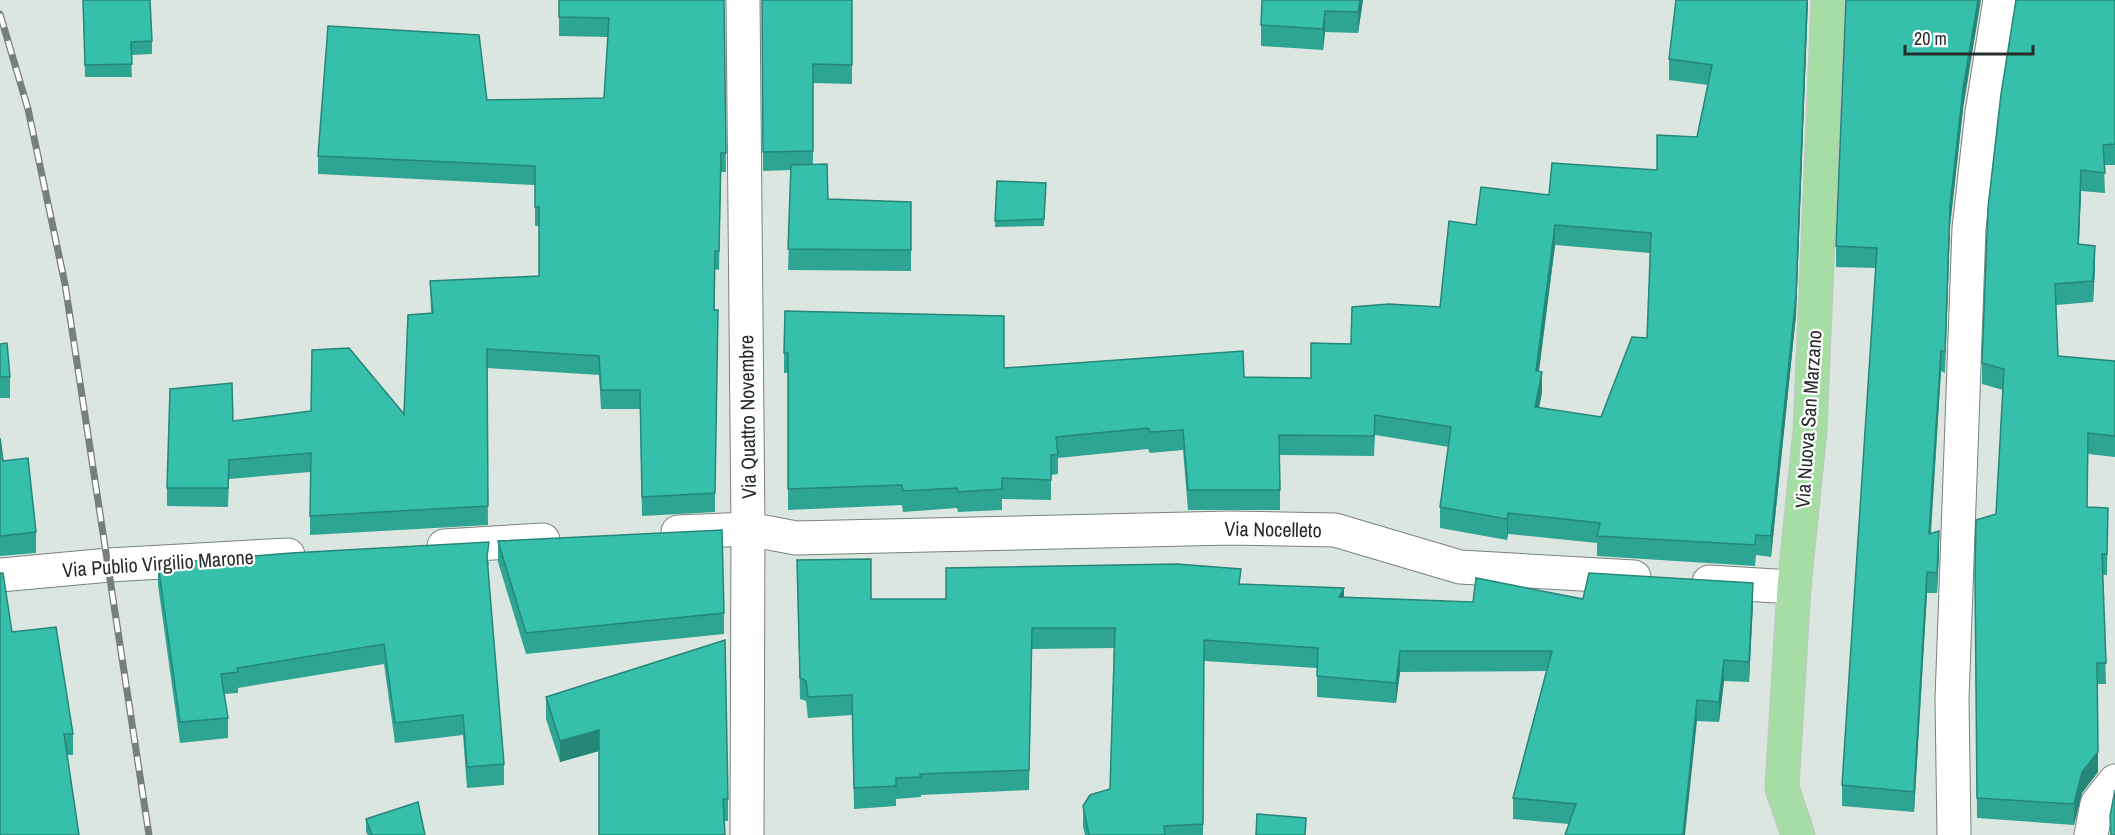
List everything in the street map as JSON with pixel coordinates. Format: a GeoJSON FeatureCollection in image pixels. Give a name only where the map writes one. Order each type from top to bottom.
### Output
{"type":"FeatureCollection","features":[{"type":"Feature","properties":{"kind":"main road","name":"Via Nuova San Marzano"},"geometry":{"type":"LineString","coordinates":[[1798,835],[1782,788],[1794,587],[1810,431],[1828,0]]}},
{"type":"Feature","properties":{"kind":"street","name":"Via Quattro Novembre"},"geometry":{"type":"LineString","coordinates":[[742,0],[748,528],[747,835]]}},
{"type":"Feature","properties":{"kind":"street"},"geometry":{"type":"LineString","coordinates":[[1954,835],[1952,699],[1969,228],[1982,112],[2000,0]]}},
{"type":"Feature","properties":{"kind":"street"},"geometry":{"type":"LineString","coordinates":[[653,534],[748,528]]}},
{"type":"Feature","properties":{"kind":"street","name":"Via Nocelleto"},"geometry":{"type":"LineString","coordinates":[[748,528],[796,538],[1230,528],[1335,530],[1460,567],[1794,587]]}},
{"type":"Feature","properties":{"kind":"street"},"geometry":{"type":"LineString","coordinates":[[416,547],[570,538]]}},
{"type":"Feature","properties":{"kind":"street","name":"Via Publio Virgilio Marone"},"geometry":{"type":"LineString","coordinates":[[0,575],[109,565],[322,553]]}},
{"type":"Feature","properties":{"kind":"street"},"geometry":{"type":"LineString","coordinates":[[2091,835],[2097,804],[2115,781]]}},
{"type":"Feature","properties":{"kind":"building"},"geometry":{"type":"Polygon","coordinates":[[[83,0],[150,0],[152,41],[131,42],[132,64],[85,65],[83,0]]]}},
{"type":"Feature","properties":{"kind":"building"},"geometry":{"type":"Polygon","coordinates":[[[559,0],[724,0],[726,153],[721,153],[719,251],[715,251],[714,310],[718,310],[715,493],[642,497],[640,390],[601,390],[599,356],[487,349],[488,506],[310,516],[311,453],[229,460],[228,488],[167,488],[170,389],[232,383],[233,421],[311,411],[312,350],[349,348],[404,414],[408,315],[433,313],[430,281],[539,276],[539,207],[535,207],[535,166],[318,156],[328,26],[479,35],[487,100],[604,98],[609,18],[559,17],[559,0]]]}},
{"type":"Feature","properties":{"kind":"building"},"geometry":{"type":"Polygon","coordinates":[[[762,0],[852,0],[852,65],[813,64],[813,151],[763,152],[762,0]]]}},
{"type":"Feature","properties":{"kind":"building"},"geometry":{"type":"Polygon","coordinates":[[[1262,0],[1360,0],[1358,12],[1325,11],[1323,29],[1261,25],[1262,0]]]}},
{"type":"Feature","properties":{"kind":"building"},"geometry":{"type":"Polygon","coordinates":[[[1676,0],[1807,0],[1796,295],[1771,536],[1756,535],[1755,545],[1597,536],[1600,523],[1508,513],[1507,519],[1440,507],[1451,427],[1375,415],[1374,436],[1279,435],[1280,490],[1188,490],[1183,430],[1150,432],[1148,428],[1056,437],[1058,454],[1051,455],[1051,480],[1002,478],[1002,489],[958,492],[957,488],[903,491],[902,485],[788,489],[788,353],[784,353],[785,311],[1004,316],[1004,368],[1243,351],[1244,377],[1311,378],[1311,343],[1351,344],[1352,307],[1389,304],[1440,307],[1449,221],[1476,225],[1481,187],[1549,195],[1552,163],[1657,170],[1657,135],[1697,137],[1712,65],[1669,59],[1676,0]],[[1555,225],[1536,371],[1542,372],[1535,407],[1601,417],[1632,337],[1647,338],[1651,233],[1555,225]]]}},
{"type":"Feature","properties":{"kind":"building"},"geometry":{"type":"Polygon","coordinates":[[[1846,0],[1978,0],[1963,89],[1950,206],[1945,352],[1941,351],[1929,534],[1939,531],[1937,573],[1927,572],[1914,792],[1842,785],[1877,248],[1836,246],[1846,0]]]}},
{"type":"Feature","properties":{"kind":"building"},"geometry":{"type":"Polygon","coordinates":[[[2016,0],[2115,0],[2115,144],[2103,145],[2105,173],[2081,170],[2078,244],[2095,246],[2093,281],[2055,284],[2058,356],[2115,361],[2115,436],[2088,433],[2087,507],[2108,508],[2107,554],[2102,554],[2106,663],[2097,663],[2098,752],[2082,772],[2074,804],[1977,798],[1976,520],[1996,514],[2004,369],[1982,363],[1988,208],[2001,94],[2016,0]]]}},
{"type":"Feature","properties":{"kind":"building"},"geometry":{"type":"Polygon","coordinates":[[[827,164],[828,199],[911,202],[911,250],[788,249],[791,165],[827,164]]]}},
{"type":"Feature","properties":{"kind":"building"},"geometry":{"type":"Polygon","coordinates":[[[997,181],[1046,183],[1044,219],[995,221],[997,181]]]}},
{"type":"Feature","properties":{"kind":"building"},"geometry":{"type":"Polygon","coordinates":[[[7,343],[10,377],[0,377],[0,344],[7,343]]]}},
{"type":"Feature","properties":{"kind":"building"},"geometry":{"type":"Polygon","coordinates":[[[0,438],[3,461],[28,458],[36,532],[0,536],[0,438]]]}},
{"type":"Feature","properties":{"kind":"building"},"geometry":{"type":"Polygon","coordinates":[[[722,530],[724,613],[526,633],[498,541],[722,530]]]}},
{"type":"Feature","properties":{"kind":"building"},"geometry":{"type":"Polygon","coordinates":[[[489,542],[487,557],[504,764],[467,767],[463,715],[395,723],[384,644],[237,668],[238,672],[221,674],[228,718],[180,722],[158,564],[291,553],[489,542]]]}},
{"type":"Feature","properties":{"kind":"building"},"geometry":{"type":"Polygon","coordinates":[[[871,559],[871,599],[946,599],[946,568],[1177,564],[1241,569],[1239,584],[1344,588],[1339,597],[1473,602],[1476,578],[1583,599],[1589,573],[1753,583],[1749,662],[1724,660],[1719,702],[1697,700],[1683,835],[1565,835],[1576,804],[1513,798],[1552,651],[1400,651],[1396,683],[1317,676],[1318,648],[1204,640],[1203,824],[1164,826],[1165,835],[1089,835],[1083,806],[1090,795],[1110,789],[1115,628],[1032,628],[1029,770],[920,774],[921,777],[896,778],[896,786],[854,788],[852,695],[808,697],[806,681],[800,678],[797,560],[871,559]]]}},
{"type":"Feature","properties":{"kind":"building"},"geometry":{"type":"Polygon","coordinates":[[[0,573],[3,573],[12,632],[56,627],[73,734],[64,734],[79,835],[0,835],[0,573]]]}},
{"type":"Feature","properties":{"kind":"building"},"geometry":{"type":"Polygon","coordinates":[[[725,640],[728,799],[723,799],[725,835],[599,835],[599,730],[560,741],[546,697],[725,640]]]}},
{"type":"Feature","properties":{"kind":"building"},"geometry":{"type":"Polygon","coordinates":[[[2115,790],[2115,835],[2111,835],[2110,816],[2115,790]]]}},
{"type":"Feature","properties":{"kind":"building"},"geometry":{"type":"Polygon","coordinates":[[[418,802],[425,835],[372,835],[366,819],[418,802]]]}},
{"type":"Feature","properties":{"kind":"building"},"geometry":{"type":"Polygon","coordinates":[[[1257,814],[1306,818],[1305,835],[1256,835],[1257,814]]]}},
{"type":"Feature","properties":{"kind":"railway"},"geometry":{"type":"LineString","coordinates":[[0,14],[28,109],[65,284],[149,835]]}}]}
